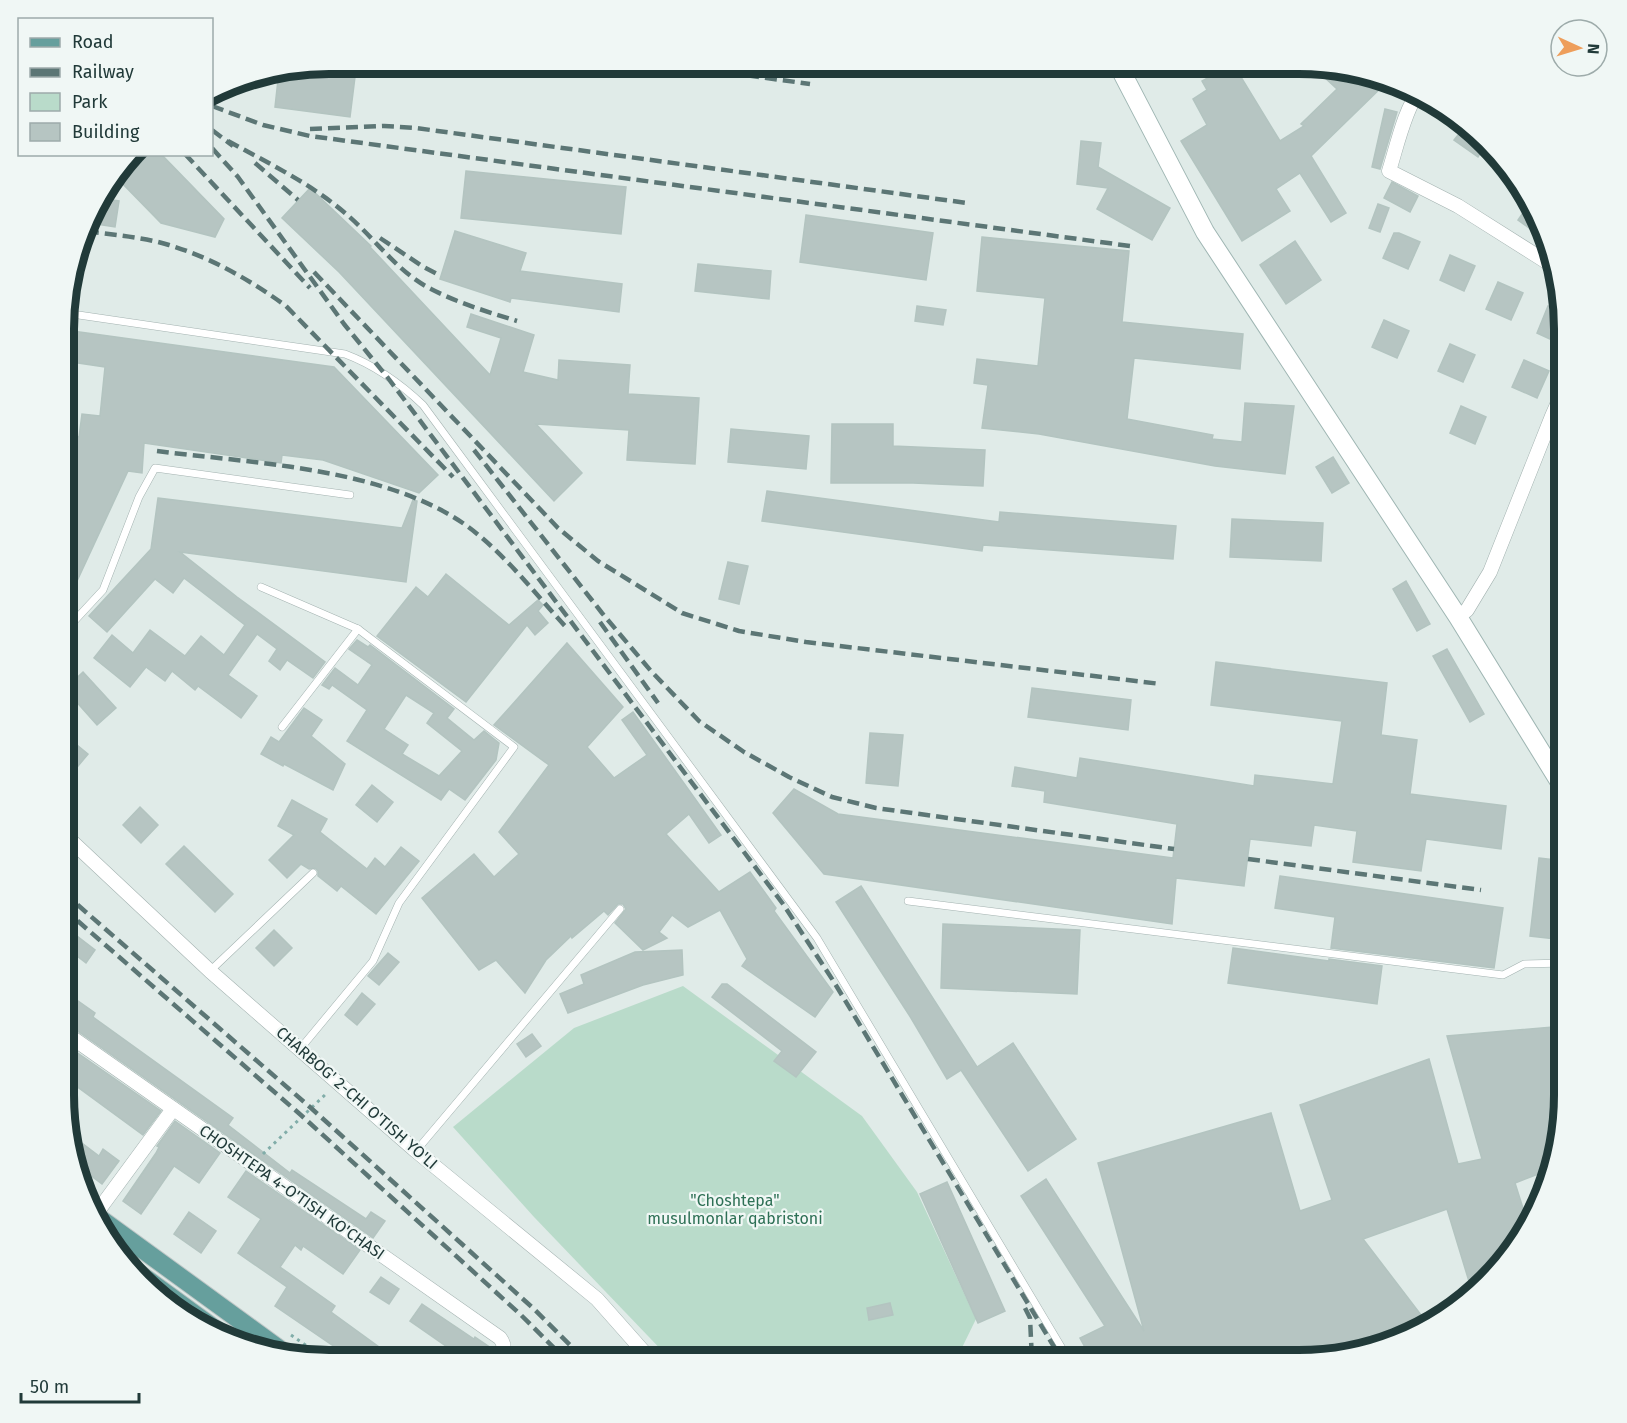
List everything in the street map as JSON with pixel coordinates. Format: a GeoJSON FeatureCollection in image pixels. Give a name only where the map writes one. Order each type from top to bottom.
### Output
{"type":"FeatureCollection","features":[{"type":"Feature","properties":{"kind":"main road"},"geometry":{"type":"LineString","coordinates":[[111,1227],[271,1343]]}},
{"type":"Feature","properties":{"kind":"street"},"geometry":{"type":"LineString","coordinates":[[1123,74],[1205,232],[1458,617],[1554,773]]}},
{"type":"Feature","properties":{"kind":"street"},"geometry":{"type":"LineString","coordinates":[[1414,101],[1389,171],[1458,206],[1544,260]]}},
{"type":"Feature","properties":{"kind":"street"},"geometry":{"type":"LineString","coordinates":[[1458,617],[1467,610],[1490,572],[1554,410]]}},
{"type":"Feature","properties":{"kind":"street","name":"CHARBOG' 2-CHI O'TISH YO'LI"},"geometry":{"type":"LineString","coordinates":[[74,843],[210,971],[416,1151],[597,1299],[642,1350]]}},
{"type":"Feature","properties":{"kind":"street","name":"CHOSHTEPA 4-O'TISH KO'CHASI"},"geometry":{"type":"LineString","coordinates":[[74,1039],[500,1338],[504,1343],[504,1350]]}},
{"type":"Feature","properties":{"kind":"street"},"geometry":{"type":"LineString","coordinates":[[99,1206],[173,1109]]}},
{"type":"Feature","properties":{"kind":"lane"},"geometry":{"type":"LineString","coordinates":[[74,314],[345,354],[358,359],[407,390],[423,405],[817,938],[1063,1350]]}},
{"type":"Feature","properties":{"kind":"lane"},"geometry":{"type":"LineString","coordinates":[[74,622],[104,590],[139,497],[155,468],[350,495]]}},
{"type":"Feature","properties":{"kind":"lane"},"geometry":{"type":"LineString","coordinates":[[261,587],[358,629],[514,747],[399,903],[373,961],[300,1049]]}},
{"type":"Feature","properties":{"kind":"lane"},"geometry":{"type":"LineString","coordinates":[[282,727],[358,629]]}},
{"type":"Feature","properties":{"kind":"lane"},"geometry":{"type":"LineString","coordinates":[[210,971],[314,873]]}},
{"type":"Feature","properties":{"kind":"lane"},"geometry":{"type":"LineString","coordinates":[[908,901],[1503,975],[1524,964],[1554,963]]}},
{"type":"Feature","properties":{"kind":"lane"},"geometry":{"type":"LineString","coordinates":[[416,1151],[620,909]]}},
{"type":"Feature","properties":{"kind":"path"},"geometry":{"type":"LineString","coordinates":[[252,1164],[338,1082]]}},
{"type":"Feature","properties":{"kind":"green space","name":"\"Choshtepa\" musulmonlar qabristoni"},"geometry":{"type":"Polygon","coordinates":[[[683,986],[862,1116],[917,1192],[976,1319],[961,1350],[661,1350],[534,1217],[453,1127],[574,1028],[683,986]]]}},
{"type":"Feature","properties":{"kind":"building"},"geometry":{"type":"Polygon","coordinates":[[[312,74],[355,74],[350,117],[275,107],[278,78],[312,74]]]}},
{"type":"Feature","properties":{"kind":"building"},"geometry":{"type":"Polygon","coordinates":[[[1215,74],[1239,74],[1280,141],[1304,126],[1301,124],[1337,89],[1322,75],[1348,78],[1381,88],[1311,156],[1346,213],[1331,222],[1300,173],[1276,189],[1290,211],[1242,241],[1181,141],[1207,125],[1193,99],[1207,90],[1202,81],[1215,74]]]}},
{"type":"Feature","properties":{"kind":"building"},"geometry":{"type":"Polygon","coordinates":[[[1385,109],[1397,112],[1380,169],[1372,167],[1385,109]]]}},
{"type":"Feature","properties":{"kind":"building"},"geometry":{"type":"Polygon","coordinates":[[[1461,132],[1486,156],[1481,152],[1478,157],[1454,140],[1461,132]]]}},
{"type":"Feature","properties":{"kind":"building"},"geometry":{"type":"Polygon","coordinates":[[[1081,141],[1101,143],[1098,167],[1170,208],[1152,240],[1097,209],[1108,188],[1077,184],[1081,141]]]}},
{"type":"Feature","properties":{"kind":"building"},"geometry":{"type":"Polygon","coordinates":[[[141,156],[163,156],[224,219],[215,237],[161,223],[120,182],[141,156]]]}},
{"type":"Feature","properties":{"kind":"building"},"geometry":{"type":"Polygon","coordinates":[[[466,171],[626,187],[621,234],[461,218],[466,171]]]}},
{"type":"Feature","properties":{"kind":"building"},"geometry":{"type":"Polygon","coordinates":[[[1392,182],[1418,196],[1410,212],[1384,198],[1392,182]]]}},
{"type":"Feature","properties":{"kind":"building"},"geometry":{"type":"Polygon","coordinates":[[[310,188],[371,246],[490,375],[501,338],[467,327],[471,314],[534,335],[523,372],[558,380],[559,360],[630,365],[628,394],[699,398],[695,464],[627,460],[629,430],[536,424],[582,473],[554,501],[339,272],[282,218],[310,188]]]}},
{"type":"Feature","properties":{"kind":"building"},"geometry":{"type":"Polygon","coordinates":[[[109,200],[119,201],[115,227],[96,224],[109,200]]]}},
{"type":"Feature","properties":{"kind":"building"},"geometry":{"type":"Polygon","coordinates":[[[1378,204],[1389,208],[1380,232],[1369,228],[1378,204]]]}},
{"type":"Feature","properties":{"kind":"building"},"geometry":{"type":"Polygon","coordinates":[[[1524,211],[1534,232],[1518,220],[1524,211]]]}},
{"type":"Feature","properties":{"kind":"building"},"geometry":{"type":"Polygon","coordinates":[[[806,215],[933,233],[926,280],[800,262],[806,215]]]}},
{"type":"Feature","properties":{"kind":"building"},"geometry":{"type":"Polygon","coordinates":[[[455,231],[526,253],[520,271],[622,284],[619,312],[511,298],[510,302],[440,279],[455,231]]]}},
{"type":"Feature","properties":{"kind":"building"},"geometry":{"type":"Polygon","coordinates":[[[1394,233],[1420,242],[1408,269],[1383,258],[1394,233]]]}},
{"type":"Feature","properties":{"kind":"building"},"geometry":{"type":"Polygon","coordinates":[[[982,237],[1129,251],[1122,322],[1243,334],[1240,369],[1134,358],[1127,419],[1213,435],[1212,439],[1242,442],[1245,403],[1294,406],[1285,474],[1215,466],[1039,434],[982,428],[988,385],[974,383],[977,359],[1038,366],[1045,298],[977,291],[982,237]]]}},
{"type":"Feature","properties":{"kind":"building"},"geometry":{"type":"Polygon","coordinates":[[[1295,241],[1321,280],[1286,304],[1260,265],[1295,241]]]}},
{"type":"Feature","properties":{"kind":"building"},"geometry":{"type":"Polygon","coordinates":[[[1450,255],[1475,266],[1464,291],[1440,280],[1450,255]]]}},
{"type":"Feature","properties":{"kind":"building"},"geometry":{"type":"Polygon","coordinates":[[[698,264],[771,271],[769,299],[695,291],[698,264]]]}},
{"type":"Feature","properties":{"kind":"building"},"geometry":{"type":"Polygon","coordinates":[[[1498,282],[1523,293],[1511,320],[1486,309],[1498,282]]]}},
{"type":"Feature","properties":{"kind":"building"},"geometry":{"type":"Polygon","coordinates":[[[917,306],[946,310],[943,325],[915,321],[917,306]]]}},
{"type":"Feature","properties":{"kind":"building"},"geometry":{"type":"Polygon","coordinates":[[[1548,306],[1553,308],[1554,341],[1537,333],[1548,306]]]}},
{"type":"Feature","properties":{"kind":"building"},"geometry":{"type":"Polygon","coordinates":[[[1384,320],[1409,331],[1397,358],[1372,347],[1384,320]]]}},
{"type":"Feature","properties":{"kind":"building"},"geometry":{"type":"Polygon","coordinates":[[[74,331],[334,367],[438,475],[419,493],[323,460],[282,455],[281,463],[144,443],[142,473],[128,471],[74,588],[74,436],[79,437],[82,414],[100,416],[105,367],[74,362],[74,331]]]}},
{"type":"Feature","properties":{"kind":"building"},"geometry":{"type":"Polygon","coordinates":[[[1450,344],[1475,355],[1463,382],[1438,371],[1450,344]]]}},
{"type":"Feature","properties":{"kind":"building"},"geometry":{"type":"Polygon","coordinates":[[[1524,360],[1549,371],[1537,398],[1512,387],[1524,360]]]}},
{"type":"Feature","properties":{"kind":"building"},"geometry":{"type":"Polygon","coordinates":[[[1461,406],[1486,417],[1475,444],[1450,433],[1461,406]]]}},
{"type":"Feature","properties":{"kind":"building"},"geometry":{"type":"Polygon","coordinates":[[[832,424],[893,424],[893,446],[985,450],[983,486],[831,483],[832,424]]]}},
{"type":"Feature","properties":{"kind":"building"},"geometry":{"type":"Polygon","coordinates":[[[731,429],[809,436],[806,469],[728,462],[731,429]]]}},
{"type":"Feature","properties":{"kind":"building"},"geometry":{"type":"Polygon","coordinates":[[[1333,457],[1349,483],[1332,493],[1316,467],[1333,457]]]}},
{"type":"Feature","properties":{"kind":"building"},"geometry":{"type":"Polygon","coordinates":[[[767,491],[999,522],[1000,512],[1176,526],[1173,559],[983,545],[982,551],[762,521],[767,491]]]}},
{"type":"Feature","properties":{"kind":"building"},"geometry":{"type":"Polygon","coordinates":[[[158,498],[402,528],[413,500],[417,501],[406,582],[180,552],[325,662],[313,678],[287,660],[280,670],[269,661],[277,649],[257,634],[228,675],[257,696],[241,718],[198,686],[195,690],[172,671],[165,681],[146,667],[130,687],[94,658],[112,635],[133,653],[150,630],[185,656],[201,636],[224,655],[245,625],[184,578],[173,593],[155,579],[107,632],[89,616],[151,549],[158,498]]]}},
{"type":"Feature","properties":{"kind":"building"},"geometry":{"type":"Polygon","coordinates":[[[1232,519],[1323,523],[1321,561],[1230,557],[1232,519]]]}},
{"type":"Feature","properties":{"kind":"building"},"geometry":{"type":"Polygon","coordinates":[[[728,562],[748,566],[739,604],[719,599],[728,562]]]}},
{"type":"Feature","properties":{"kind":"building"},"geometry":{"type":"Polygon","coordinates":[[[446,574],[509,625],[538,600],[543,605],[538,611],[548,623],[535,635],[527,625],[466,702],[377,636],[416,587],[428,597],[446,574]]]}},
{"type":"Feature","properties":{"kind":"building"},"geometry":{"type":"Polygon","coordinates":[[[1406,581],[1430,624],[1417,631],[1393,589],[1406,581]]]}},
{"type":"Feature","properties":{"kind":"building"},"geometry":{"type":"Polygon","coordinates":[[[357,640],[368,647],[370,645],[454,709],[447,718],[474,740],[484,731],[499,743],[496,760],[465,800],[449,789],[441,800],[347,741],[367,710],[332,685],[329,689],[322,685],[335,668],[358,685],[372,665],[349,649],[357,640]],[[406,695],[384,729],[408,745],[402,754],[439,776],[462,751],[427,723],[434,713],[406,695]]]}},
{"type":"Feature","properties":{"kind":"building"},"geometry":{"type":"Polygon","coordinates":[[[567,643],[623,707],[587,747],[614,778],[647,755],[622,720],[633,712],[721,835],[709,843],[689,814],[666,834],[719,892],[750,872],[776,908],[774,911],[833,992],[815,1017],[742,966],[747,959],[720,910],[688,927],[672,915],[659,932],[667,938],[643,950],[615,923],[626,909],[623,904],[618,904],[608,915],[604,911],[572,938],[571,936],[546,960],[525,993],[496,960],[479,970],[422,898],[474,854],[494,877],[519,854],[499,832],[549,765],[494,725],[567,643]]]}},
{"type":"Feature","properties":{"kind":"building"},"geometry":{"type":"Polygon","coordinates":[[[1447,649],[1484,714],[1470,722],[1433,656],[1447,649]]]}},
{"type":"Feature","properties":{"kind":"building"},"geometry":{"type":"Polygon","coordinates":[[[1216,662],[1387,683],[1381,735],[1417,740],[1410,794],[1506,806],[1501,849],[1426,839],[1421,871],[1353,862],[1357,831],[1314,825],[1311,846],[1250,839],[1244,886],[1176,878],[1172,924],[824,874],[773,813],[794,789],[838,814],[1173,858],[1177,824],[1044,802],[1045,791],[1012,786],[1015,767],[1077,778],[1080,758],[1254,786],[1255,775],[1333,784],[1342,721],[1211,705],[1216,662]]]}},
{"type":"Feature","properties":{"kind":"building"},"geometry":{"type":"Polygon","coordinates":[[[83,672],[116,708],[97,725],[74,699],[74,680],[83,672]]]}},
{"type":"Feature","properties":{"kind":"building"},"geometry":{"type":"Polygon","coordinates":[[[1032,688],[1131,700],[1128,730],[1028,717],[1032,688]]]}},
{"type":"Feature","properties":{"kind":"building"},"geometry":{"type":"Polygon","coordinates":[[[304,708],[322,720],[311,736],[345,764],[333,790],[261,754],[271,737],[279,742],[304,708]]]}},
{"type":"Feature","properties":{"kind":"building"},"geometry":{"type":"Polygon","coordinates":[[[870,733],[903,735],[898,786],[866,783],[870,733]]]}},
{"type":"Feature","properties":{"kind":"building"},"geometry":{"type":"Polygon","coordinates":[[[77,745],[88,754],[74,771],[74,748],[77,745]]]}},
{"type":"Feature","properties":{"kind":"building"},"geometry":{"type":"Polygon","coordinates":[[[372,785],[393,802],[377,822],[356,805],[372,785]]]}},
{"type":"Feature","properties":{"kind":"building"},"geometry":{"type":"Polygon","coordinates":[[[292,800],[327,819],[320,832],[367,869],[375,858],[385,867],[401,847],[419,861],[376,914],[341,886],[337,891],[318,876],[315,868],[309,869],[301,864],[287,878],[269,860],[294,835],[278,826],[292,800]]]}},
{"type":"Feature","properties":{"kind":"building"},"geometry":{"type":"Polygon","coordinates":[[[140,807],[158,825],[141,843],[123,825],[140,807]]]}},
{"type":"Feature","properties":{"kind":"building"},"geometry":{"type":"Polygon","coordinates":[[[184,846],[233,894],[215,912],[166,864],[184,846]]]}},
{"type":"Feature","properties":{"kind":"building"},"geometry":{"type":"Polygon","coordinates":[[[1539,858],[1554,860],[1554,939],[1530,936],[1539,858]]]}},
{"type":"Feature","properties":{"kind":"building"},"geometry":{"type":"Polygon","coordinates":[[[1280,876],[1503,908],[1494,968],[1331,948],[1335,917],[1275,908],[1280,876]]]}},
{"type":"Feature","properties":{"kind":"building"},"geometry":{"type":"Polygon","coordinates":[[[861,886],[977,1067],[1013,1043],[1076,1139],[1028,1171],[961,1070],[947,1079],[911,1018],[836,902],[861,886]]]}},
{"type":"Feature","properties":{"kind":"building"},"geometry":{"type":"Polygon","coordinates":[[[943,924],[1080,930],[1077,994],[941,988],[943,924]]]}},
{"type":"Feature","properties":{"kind":"building"},"geometry":{"type":"Polygon","coordinates":[[[274,930],[292,948],[274,966],[256,948],[274,930]]]}},
{"type":"Feature","properties":{"kind":"building"},"geometry":{"type":"Polygon","coordinates":[[[74,934],[95,950],[86,963],[74,954],[74,934]]]}},
{"type":"Feature","properties":{"kind":"building"},"geometry":{"type":"Polygon","coordinates":[[[1233,948],[1382,966],[1377,1004],[1228,983],[1233,948]]]}},
{"type":"Feature","properties":{"kind":"building"},"geometry":{"type":"Polygon","coordinates":[[[682,950],[683,975],[643,985],[568,1013],[560,994],[584,984],[581,975],[635,952],[682,950]]]}},
{"type":"Feature","properties":{"kind":"building"},"geometry":{"type":"Polygon","coordinates":[[[388,953],[399,962],[379,985],[368,976],[388,953]]]}},
{"type":"Feature","properties":{"kind":"building"},"geometry":{"type":"Polygon","coordinates":[[[722,984],[727,984],[816,1052],[796,1077],[774,1061],[782,1051],[712,997],[722,984]]]}},
{"type":"Feature","properties":{"kind":"building"},"geometry":{"type":"Polygon","coordinates":[[[362,993],[375,1004],[357,1025],[345,1015],[362,993]]]}},
{"type":"Feature","properties":{"kind":"building"},"geometry":{"type":"Polygon","coordinates":[[[74,998],[95,1013],[93,1017],[233,1118],[228,1125],[290,1173],[292,1170],[366,1219],[371,1212],[385,1221],[373,1238],[74,1029],[74,998]]]}},
{"type":"Feature","properties":{"kind":"building"},"geometry":{"type":"Polygon","coordinates":[[[1554,1027],[1553,1111],[1549,1144],[1541,1173],[1515,1183],[1524,1212],[1501,1250],[1470,1284],[1447,1209],[1363,1239],[1423,1317],[1396,1330],[1348,1345],[1315,1349],[1087,1350],[1080,1338],[1105,1326],[1021,1196],[1046,1179],[1144,1331],[1098,1163],[1271,1113],[1300,1211],[1332,1200],[1300,1105],[1429,1059],[1458,1164],[1482,1159],[1447,1036],[1554,1027]]]}},
{"type":"Feature","properties":{"kind":"building"},"geometry":{"type":"Polygon","coordinates":[[[532,1034],[541,1046],[526,1057],[517,1044],[532,1034]]]}},
{"type":"Feature","properties":{"kind":"building"},"geometry":{"type":"Polygon","coordinates":[[[74,1050],[161,1111],[143,1135],[74,1084],[74,1050]]]}},
{"type":"Feature","properties":{"kind":"building"},"geometry":{"type":"Polygon","coordinates":[[[175,1121],[220,1153],[199,1183],[174,1166],[141,1214],[123,1201],[175,1121]]]}},
{"type":"Feature","properties":{"kind":"building"},"geometry":{"type":"Polygon","coordinates":[[[77,1140],[99,1156],[103,1149],[119,1161],[102,1184],[86,1172],[77,1140]]]}},
{"type":"Feature","properties":{"kind":"building"},"geometry":{"type":"Polygon","coordinates":[[[246,1171],[360,1250],[343,1274],[303,1246],[301,1250],[295,1245],[280,1267],[335,1306],[331,1312],[383,1350],[339,1350],[275,1306],[287,1287],[238,1253],[261,1219],[228,1197],[246,1171]]]}},
{"type":"Feature","properties":{"kind":"building"},"geometry":{"type":"Polygon","coordinates":[[[947,1182],[1005,1311],[978,1323],[920,1194],[947,1182]]]}},
{"type":"Feature","properties":{"kind":"building"},"geometry":{"type":"Polygon","coordinates":[[[189,1212],[216,1231],[201,1253],[174,1234],[189,1212]]]}},
{"type":"Feature","properties":{"kind":"building"},"geometry":{"type":"Polygon","coordinates":[[[381,1277],[399,1289],[389,1304],[370,1292],[381,1277]]]}},
{"type":"Feature","properties":{"kind":"building"},"geometry":{"type":"Polygon","coordinates":[[[890,1303],[893,1315],[869,1320],[867,1308],[890,1303]]]}},
{"type":"Feature","properties":{"kind":"building"},"geometry":{"type":"Polygon","coordinates":[[[422,1304],[494,1350],[452,1350],[410,1321],[422,1304]]]}},
{"type":"Feature","properties":{"kind":"railway"},"geometry":{"type":"LineString","coordinates":[[738,74],[810,84]]}},
{"type":"Feature","properties":{"kind":"railway"},"geometry":{"type":"LineString","coordinates":[[213,106],[263,125],[310,136],[1130,246]]}},
{"type":"Feature","properties":{"kind":"railway"},"geometry":{"type":"LineString","coordinates":[[310,129],[384,126],[416,128],[967,203]]}},
{"type":"Feature","properties":{"kind":"railway"},"geometry":{"type":"LineString","coordinates":[[213,131],[233,146]]}},
{"type":"Feature","properties":{"kind":"railway"},"geometry":{"type":"LineString","coordinates":[[228,141],[288,174],[332,202],[356,222],[396,264],[419,282],[462,303],[517,321]]}},
{"type":"Feature","properties":{"kind":"railway"},"geometry":{"type":"LineString","coordinates":[[213,149],[238,177],[344,324],[388,378],[783,904],[834,982],[1056,1350]]}},
{"type":"Feature","properties":{"kind":"railway"},"geometry":{"type":"LineString","coordinates":[[187,156],[310,288]]}},
{"type":"Feature","properties":{"kind":"railway"},"geometry":{"type":"LineString","coordinates":[[255,163],[298,200]]}},
{"type":"Feature","properties":{"kind":"railway"},"geometry":{"type":"LineString","coordinates":[[93,232],[149,240],[185,250],[230,271],[272,296],[286,306],[453,477]]}},
{"type":"Feature","properties":{"kind":"railway"},"geometry":{"type":"LineString","coordinates":[[380,238],[441,276]]}},
{"type":"Feature","properties":{"kind":"railway"},"geometry":{"type":"LineString","coordinates":[[314,272],[558,528],[598,561],[682,613],[739,631],[806,642],[1161,684]]}},
{"type":"Feature","properties":{"kind":"railway"},"geometry":{"type":"LineString","coordinates":[[474,450],[602,613],[651,671],[699,721],[744,752],[832,797],[876,808],[1174,849]]}},
{"type":"Feature","properties":{"kind":"railway"},"geometry":{"type":"LineString","coordinates":[[157,451],[269,464],[346,477],[382,486],[417,499],[450,515],[482,538],[497,551],[565,626]]}},
{"type":"Feature","properties":{"kind":"railway"},"geometry":{"type":"LineString","coordinates":[[600,622],[658,703]]}},
{"type":"Feature","properties":{"kind":"railway"},"geometry":{"type":"LineString","coordinates":[[1248,859],[1481,890]]}},
{"type":"Feature","properties":{"kind":"railway"},"geometry":{"type":"LineString","coordinates":[[74,902],[311,1108],[534,1309],[575,1350]]}},
{"type":"Feature","properties":{"kind":"railway"},"geometry":{"type":"LineString","coordinates":[[74,918],[302,1116],[521,1315],[556,1350]]}},
{"type":"Feature","properties":{"kind":"railway"},"geometry":{"type":"LineString","coordinates":[[1025,1308],[1030,1318],[1032,1350]]}}]}
